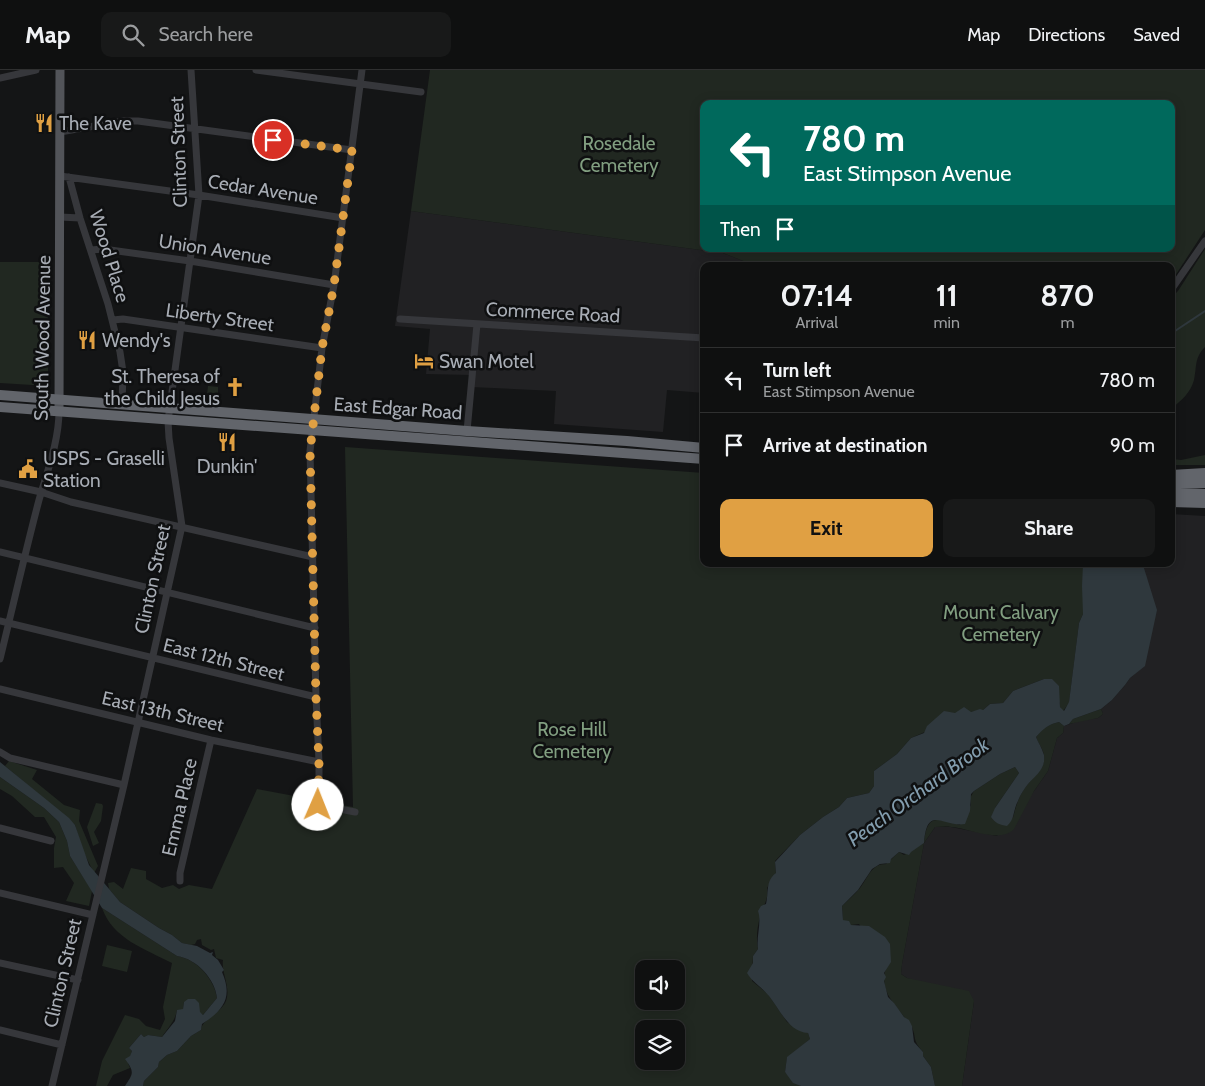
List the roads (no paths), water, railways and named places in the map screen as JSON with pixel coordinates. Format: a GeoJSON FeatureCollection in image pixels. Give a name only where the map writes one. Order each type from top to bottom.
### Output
{"type":"FeatureCollection","features":[{"type":"Feature","properties":{"kind":"highway","name":"East Edgar Road"},"geometry":{"type":"LineString","coordinates":[[0,395],[700,448]]}},
{"type":"Feature","properties":{"kind":"highway"},"geometry":{"type":"LineString","coordinates":[[0,407],[168,421]]}},
{"type":"Feature","properties":{"kind":"highway","name":"East Edgar Road"},"geometry":{"type":"LineString","coordinates":[[168,421],[700,459]]}},
{"type":"Feature","properties":{"kind":"highway"},"geometry":{"type":"LineString","coordinates":[[1175,475],[1205,473]]}},
{"type":"Feature","properties":{"kind":"highway"},"geometry":{"type":"LineString","coordinates":[[1175,484],[1205,483]]}},
{"type":"Feature","properties":{"kind":"highway"},"geometry":{"type":"LineString","coordinates":[[1175,493],[1205,494]]}},
{"type":"Feature","properties":{"kind":"highway"},"geometry":{"type":"LineString","coordinates":[[1175,502],[1205,503]]}},
{"type":"Feature","properties":{"kind":"main road","name":"South Wood Avenue"},"geometry":{"type":"LineString","coordinates":[[59,411],[60,217],[65,176],[60,132],[60,70]]}},
{"type":"Feature","properties":{"kind":"street"},"geometry":{"type":"LineString","coordinates":[[0,78],[36,70]]}},
{"type":"Feature","properties":{"kind":"street","name":"Clinton Street"},"geometry":{"type":"LineString","coordinates":[[52,1086],[124,785],[181,527],[168,421],[199,194],[191,70]]}},
{"type":"Feature","properties":{"kind":"street"},"geometry":{"type":"LineString","coordinates":[[256,70],[421,92]]}},
{"type":"Feature","properties":{"kind":"street"},"geometry":{"type":"LineString","coordinates":[[355,812],[318,805],[319,762],[310,452],[322,348],[334,285],[362,70]]}},
{"type":"Feature","properties":{"kind":"street"},"geometry":{"type":"LineString","coordinates":[[60,132],[138,121],[352,150]]}},
{"type":"Feature","properties":{"kind":"street","name":"Cedar Avenue"},"geometry":{"type":"LineString","coordinates":[[65,176],[199,194],[342,218]]}},
{"type":"Feature","properties":{"kind":"street","name":"Wood Place"},"geometry":{"type":"LineString","coordinates":[[65,176],[113,320],[121,357],[122,404]]}},
{"type":"Feature","properties":{"kind":"street"},"geometry":{"type":"LineString","coordinates":[[60,217],[80,218]]}},
{"type":"Feature","properties":{"kind":"street"},"geometry":{"type":"LineString","coordinates":[[1175,284],[1205,241]]}},
{"type":"Feature","properties":{"kind":"street","name":"Union Avenue"},"geometry":{"type":"LineString","coordinates":[[91,250],[103,249],[190,261],[334,285]]}},
{"type":"Feature","properties":{"kind":"street","name":"Commerce Road"},"geometry":{"type":"LineString","coordinates":[[400,318],[700,338]]}},
{"type":"Feature","properties":{"kind":"street","name":"Liberty Street"},"geometry":{"type":"LineString","coordinates":[[113,320],[322,348]]}},
{"type":"Feature","properties":{"kind":"street"},"geometry":{"type":"LineString","coordinates":[[467,431],[477,324]]}},
{"type":"Feature","properties":{"kind":"street","name":"South Wood Avenue"},"geometry":{"type":"LineString","coordinates":[[0,659],[59,421],[59,411]]}},
{"type":"Feature","properties":{"kind":"street"},"geometry":{"type":"LineString","coordinates":[[0,483],[41,492],[71,502],[313,557]]}},
{"type":"Feature","properties":{"kind":"street"},"geometry":{"type":"LineString","coordinates":[[0,552],[315,628]]}},
{"type":"Feature","properties":{"kind":"street","name":"East 12th Street"},"geometry":{"type":"LineString","coordinates":[[0,621],[316,697]]}},
{"type":"Feature","properties":{"kind":"street","name":"East 13th Street"},"geometry":{"type":"LineString","coordinates":[[0,689],[211,740],[319,762]]}},
{"type":"Feature","properties":{"kind":"street","name":"Emma Place"},"geometry":{"type":"LineString","coordinates":[[180,881],[180,873],[211,740]]}},
{"type":"Feature","properties":{"kind":"street"},"geometry":{"type":"LineString","coordinates":[[0,752],[10,758],[124,785]]}},
{"type":"Feature","properties":{"kind":"street"},"geometry":{"type":"LineString","coordinates":[[0,828],[51,841]]}},
{"type":"Feature","properties":{"kind":"street"},"geometry":{"type":"LineString","coordinates":[[0,893],[93,915]]}},
{"type":"Feature","properties":{"kind":"street"},"geometry":{"type":"LineString","coordinates":[[0,963],[78,980]]}},
{"type":"Feature","properties":{"kind":"street"},"geometry":{"type":"LineString","coordinates":[[0,1030],[62,1045]]}},
{"type":"Feature","properties":{"kind":"water","name":"Peach Orchard Brook"},"geometry":{"type":"Polygon","coordinates":[[[1083,567],[1144,567],[1157,610],[1145,666],[1130,678],[1112,700],[1101,709],[1073,719],[1064,726],[1059,722],[1052,724],[1036,737],[1044,755],[1043,764],[1040,771],[1022,792],[1007,826],[994,821],[991,817],[1019,773],[1015,767],[1000,774],[971,794],[970,811],[965,824],[933,820],[926,831],[924,843],[909,855],[899,852],[891,859],[890,863],[880,864],[872,869],[858,890],[842,906],[843,920],[849,921],[851,925],[869,926],[885,937],[890,944],[891,962],[884,973],[888,997],[904,1017],[909,1020],[912,1026],[914,1042],[923,1052],[923,1056],[931,1067],[935,1086],[801,1086],[793,1083],[785,1072],[787,1057],[810,1039],[808,1033],[801,1032],[790,1025],[769,996],[747,973],[753,963],[753,956],[758,949],[758,911],[761,906],[766,904],[769,883],[776,873],[775,862],[800,835],[839,807],[847,798],[869,793],[874,786],[874,771],[897,754],[911,738],[924,733],[927,726],[944,711],[955,713],[964,707],[971,712],[983,710],[990,704],[1003,703],[1013,691],[1044,679],[1052,679],[1059,686],[1060,707],[1064,711],[1069,702],[1079,623],[1083,614],[1083,567]]]}},
{"type":"Feature","properties":{"kind":"water"},"geometry":{"type":"Polygon","coordinates":[[[0,762],[69,818],[75,825],[89,865],[120,902],[182,943],[197,946],[210,953],[213,952],[212,955],[218,960],[224,970],[222,972],[227,989],[221,1008],[202,1024],[201,1030],[191,1036],[177,1051],[167,1055],[159,1062],[158,1067],[144,1081],[143,1086],[125,1086],[132,1073],[125,1059],[130,1056],[132,1051],[129,1048],[141,1034],[144,1037],[148,1035],[162,1037],[175,1021],[177,1010],[183,1009],[184,1002],[188,999],[195,999],[199,1003],[200,1012],[203,1015],[217,998],[213,984],[204,971],[191,961],[177,956],[102,908],[70,856],[67,841],[59,822],[44,808],[0,777],[0,762]]]}},
{"type":"Feature","properties":{"kind":"waterway"},"geometry":{"type":"LineString","coordinates":[[1175,331],[1205,311]]}},
{"type":"Feature","properties":{"kind":"place","name":"The Kave"},"geometry":{"type":"Point","coordinates":[44,123]}},
{"type":"Feature","properties":{"kind":"place","name":"Wendy's"},"geometry":{"type":"Point","coordinates":[87,340]}},
{"type":"Feature","properties":{"kind":"place","name":"Swan Motel"},"geometry":{"type":"Point","coordinates":[424,361]}},
{"type":"Feature","properties":{"kind":"place","name":"St. Theresa of the Child Jesus"},"geometry":{"type":"Point","coordinates":[235,387]}},
{"type":"Feature","properties":{"kind":"place","name":"Dunkin'"},"geometry":{"type":"Point","coordinates":[227,442]}},
{"type":"Feature","properties":{"kind":"place","name":"USPS - Graselli Station"},"geometry":{"type":"Point","coordinates":[28,469]}},
{"type":"Feature","properties":{"kind":"park label","name":"Rosedale Cemetery"},"geometry":{"type":"Point","coordinates":[619,154]}},
{"type":"Feature","properties":{"kind":"park label","name":"Mount Calvary Cemetery"},"geometry":{"type":"Point","coordinates":[1001,623]}},
{"type":"Feature","properties":{"kind":"park label","name":"Rose Hill Cemetery"},"geometry":{"type":"Point","coordinates":[572,740]}}]}
